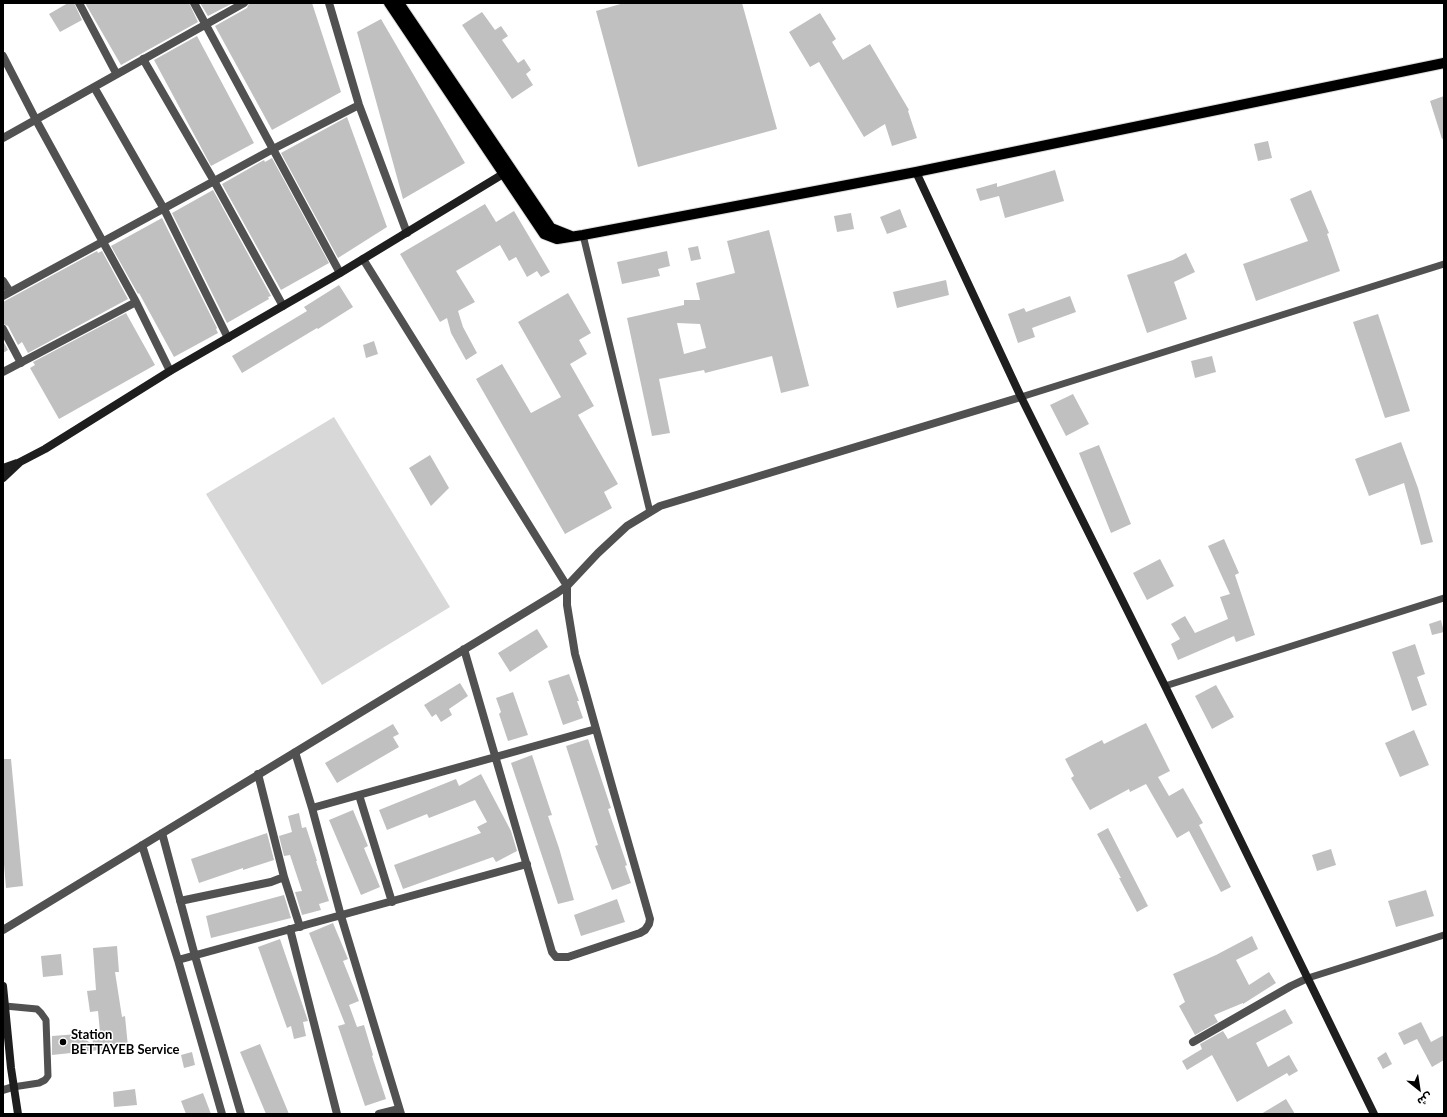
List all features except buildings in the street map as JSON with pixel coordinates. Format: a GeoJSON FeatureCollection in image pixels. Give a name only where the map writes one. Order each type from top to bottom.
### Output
{"type":"FeatureCollection","features":[{"type":"Feature","properties":{"kind":"main road"},"geometry":{"type":"LineString","coordinates":[[389,3],[507,172]]}},
{"type":"Feature","properties":{"kind":"main road"},"geometry":{"type":"LineString","coordinates":[[399,3],[507,172],[544,234],[557,239],[916,172],[1444,62]]}},
{"type":"Feature","properties":{"kind":"street"},"geometry":{"type":"LineString","coordinates":[[79,3],[116,73]]}},
{"type":"Feature","properties":{"kind":"street"},"geometry":{"type":"LineString","coordinates":[[194,3],[340,273]]}},
{"type":"Feature","properties":{"kind":"street"},"geometry":{"type":"LineString","coordinates":[[3,138],[205,23],[244,3]]}},
{"type":"Feature","properties":{"kind":"street"},"geometry":{"type":"LineString","coordinates":[[329,3],[359,105],[407,233]]}},
{"type":"Feature","properties":{"kind":"street"},"geometry":{"type":"LineString","coordinates":[[3,56],[36,120],[136,302],[170,371]]}},
{"type":"Feature","properties":{"kind":"street"},"geometry":{"type":"LineString","coordinates":[[143,58],[214,181],[283,306]]}},
{"type":"Feature","properties":{"kind":"street"},"geometry":{"type":"LineString","coordinates":[[94,87],[164,209],[228,338]]}},
{"type":"Feature","properties":{"kind":"street"},"geometry":{"type":"LineString","coordinates":[[3,281],[6,294],[273,149],[359,105]]}},
{"type":"Feature","properties":{"kind":"street"},"geometry":{"type":"LineString","coordinates":[[5,466],[20,462],[45,449],[170,371],[340,273],[507,172]]}},
{"type":"Feature","properties":{"kind":"street"},"geometry":{"type":"LineString","coordinates":[[916,172],[1021,397],[1165,686],[1374,1114]]}},
{"type":"Feature","properties":{"kind":"street"},"geometry":{"type":"LineString","coordinates":[[363,259],[567,586],[567,605],[575,654],[650,919],[645,930],[568,957],[556,957],[552,952],[528,864],[464,649]]}},
{"type":"Feature","properties":{"kind":"street"},"geometry":{"type":"LineString","coordinates":[[3,372],[136,302]]}},
{"type":"Feature","properties":{"kind":"street"},"geometry":{"type":"LineString","coordinates":[[3,329],[21,363]]}},
{"type":"Feature","properties":{"kind":"street"},"geometry":{"type":"LineString","coordinates":[[3,930],[567,586],[627,526],[669,502],[1021,397]]}},
{"type":"Feature","properties":{"kind":"street"},"geometry":{"type":"LineString","coordinates":[[3,478],[20,462]]}},
{"type":"Feature","properties":{"kind":"street"},"geometry":{"type":"LineString","coordinates":[[312,808],[596,729]]}},
{"type":"Feature","properties":{"kind":"street"},"geometry":{"type":"LineString","coordinates":[[295,752],[312,808],[341,916],[400,1111],[379,1114]]}},
{"type":"Feature","properties":{"kind":"street"},"geometry":{"type":"LineString","coordinates":[[258,774],[284,877],[300,927]]}},
{"type":"Feature","properties":{"kind":"street"},"geometry":{"type":"LineString","coordinates":[[359,795],[392,902]]}},
{"type":"Feature","properties":{"kind":"street"},"geometry":{"type":"LineString","coordinates":[[162,833],[195,956],[241,1114]]}},
{"type":"Feature","properties":{"kind":"street"},"geometry":{"type":"LineString","coordinates":[[142,845],[178,960],[222,1114]]}},
{"type":"Feature","properties":{"kind":"street"},"geometry":{"type":"LineString","coordinates":[[178,960],[528,864]]}},
{"type":"Feature","properties":{"kind":"street"},"geometry":{"type":"LineString","coordinates":[[180,901],[271,882],[284,877]]}},
{"type":"Feature","properties":{"kind":"street"},"geometry":{"type":"LineString","coordinates":[[290,929],[337,1114]]}},
{"type":"Feature","properties":{"kind":"street"},"geometry":{"type":"LineString","coordinates":[[1193,1042],[1291,986],[1308,978]]}},
{"type":"Feature","properties":{"kind":"street"},"geometry":{"type":"LineString","coordinates":[[3,986],[13,1087],[18,1114]]}},
{"type":"Feature","properties":{"kind":"street"},"geometry":{"type":"LineString","coordinates":[[3,1090],[13,1087]]}},
{"type":"Feature","properties":{"kind":"lane"},"geometry":{"type":"LineString","coordinates":[[578,236],[650,512]]}},
{"type":"Feature","properties":{"kind":"lane"},"geometry":{"type":"LineString","coordinates":[[1021,397],[1444,264]]}},
{"type":"Feature","properties":{"kind":"lane"},"geometry":{"type":"LineString","coordinates":[[1165,686],[1444,598]]}},
{"type":"Feature","properties":{"kind":"lane"},"geometry":{"type":"LineString","coordinates":[[1308,978],[1444,935]]}},
{"type":"Feature","properties":{"kind":"lane"},"geometry":{"type":"LineString","coordinates":[[4,1006],[37,1009],[46,1020],[48,1076],[45,1080],[39,1082],[13,1087]]}},
{"type":"Feature","properties":{"kind":"shaded area"},"geometry":{"type":"Polygon","coordinates":[[[334,417],[450,607],[322,685],[206,494],[334,417]]]}},
{"type":"Feature","properties":{"kind":"place","name":"Station BETTAYEB Service"},"geometry":{"type":"Point","coordinates":[63,1042]}}]}
